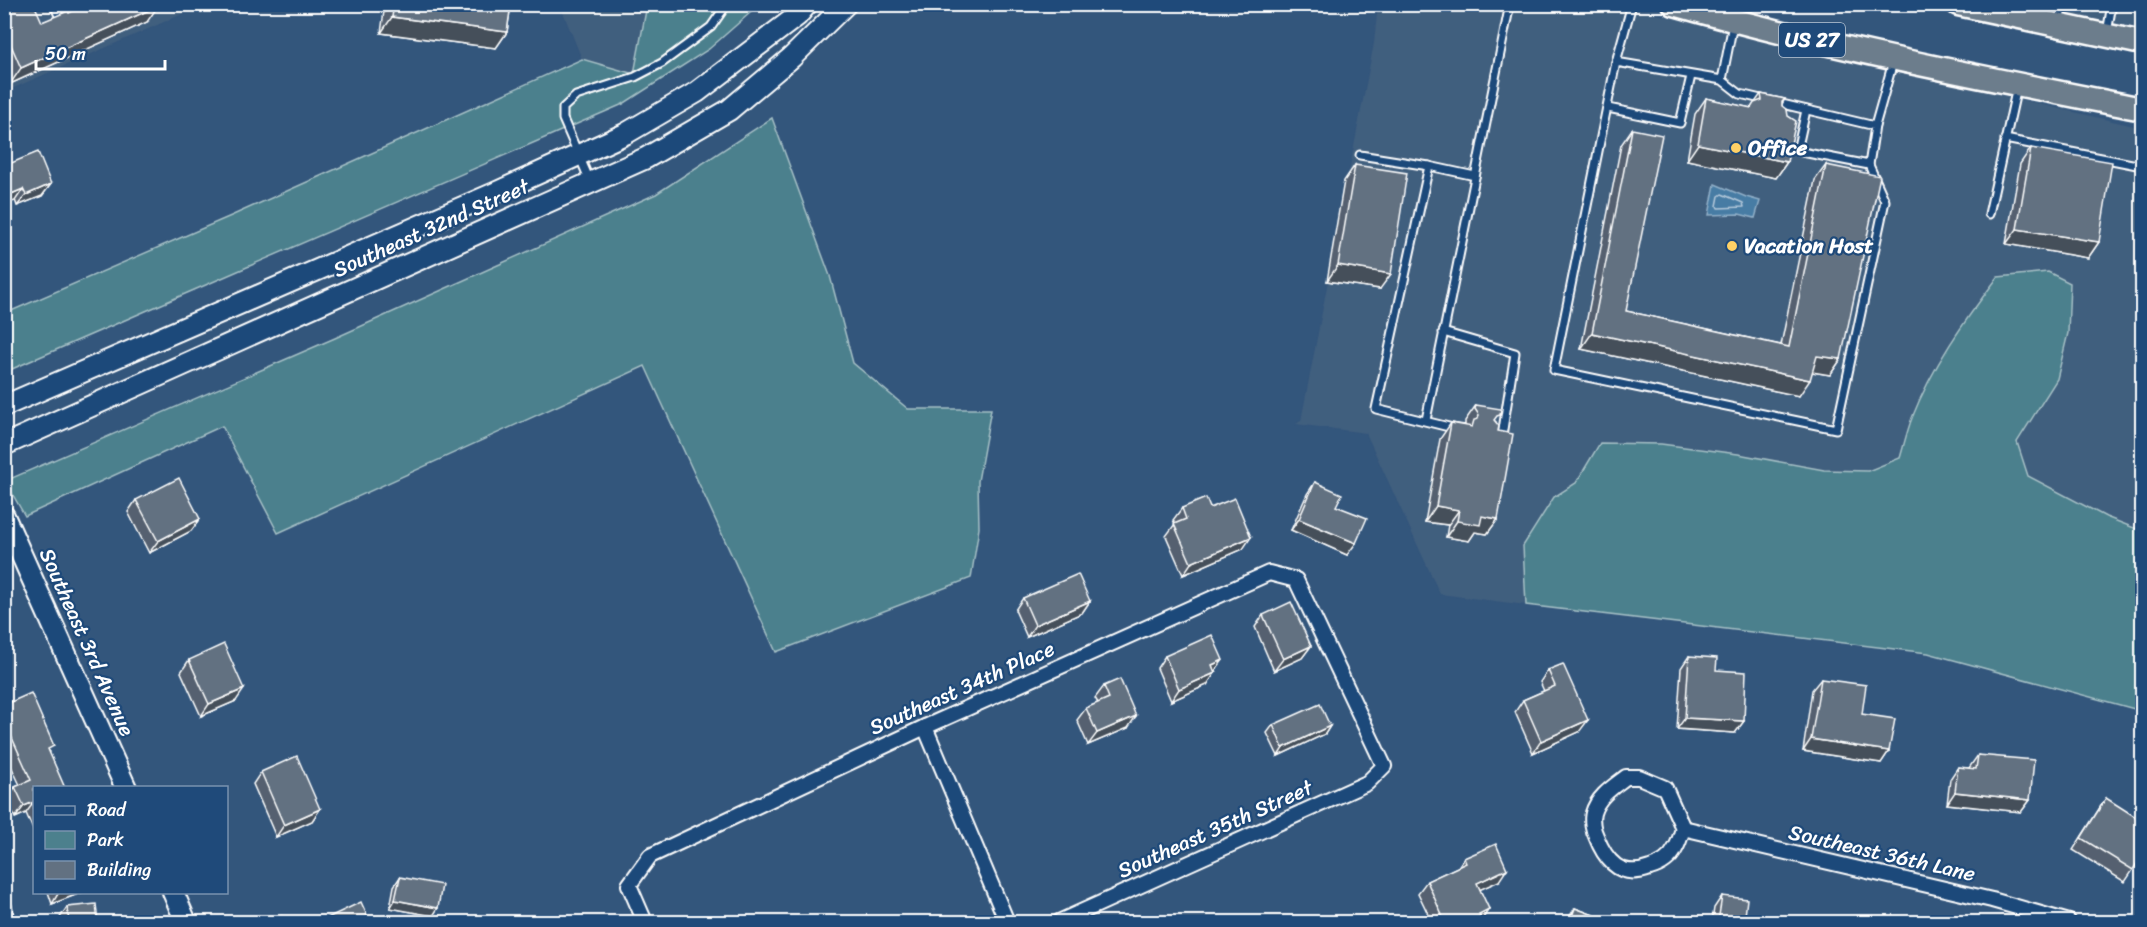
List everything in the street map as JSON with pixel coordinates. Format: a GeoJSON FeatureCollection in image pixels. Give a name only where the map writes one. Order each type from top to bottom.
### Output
{"type":"FeatureCollection","features":[{"type":"Feature","properties":{"kind":"highway","name":"US 27"},"geometry":{"type":"LineString","coordinates":[[1674,4],[1734,22],[1894,59],[2142,110]]}},
{"type":"Feature","properties":{"kind":"highway"},"geometry":{"type":"LineString","coordinates":[[1958,4],[2060,15],[2106,36],[2142,43]]}},
{"type":"Feature","properties":{"kind":"main road","name":"Southeast 32nd Street"},"geometry":{"type":"LineString","coordinates":[[4,406],[625,134],[697,92],[796,16],[807,4]]}},
{"type":"Feature","properties":{"kind":"main road","name":"Southeast 32nd Street"},"geometry":{"type":"LineString","coordinates":[[4,445],[646,158],[729,110],[792,57],[846,4]]}},
{"type":"Feature","properties":{"kind":"main road","name":"Southeast 3rd Avenue"},"geometry":{"type":"LineString","coordinates":[[4,516],[125,786]]}},
{"type":"Feature","properties":{"kind":"main road"},"geometry":{"type":"LineString","coordinates":[[174,894],[186,922]]}},
{"type":"Feature","properties":{"kind":"street","name":"Southeast 34th Place"},"geometry":{"type":"LineString","coordinates":[[645,922],[629,885],[650,856],[925,727],[1269,573],[1296,580],[1384,766]]}},
{"type":"Feature","properties":{"kind":"street"},"geometry":{"type":"LineString","coordinates":[[925,727],[1007,922]]}},
{"type":"Feature","properties":{"kind":"street","name":"Southeast 35th Street"},"geometry":{"type":"LineString","coordinates":[[1059,922],[1367,783],[1384,766]]}},
{"type":"Feature","properties":{"kind":"street"},"geometry":{"type":"LineString","coordinates":[[1626,777],[1639,777],[1665,788],[1683,828],[1674,851],[1661,865],[1638,873],[1624,872],[1608,858],[1599,844],[1593,829],[1592,814],[1604,793],[1626,777]]}},
{"type":"Feature","properties":{"kind":"street","name":"Southeast 36th Lane"},"geometry":{"type":"LineString","coordinates":[[1683,828],[1992,900],[2069,922]]}},
{"type":"Feature","properties":{"kind":"street"},"geometry":{"type":"LineString","coordinates":[[4,906],[7,922]]}},
{"type":"Feature","properties":{"kind":"lane"},"geometry":{"type":"LineString","coordinates":[[54,4],[60,18]]}},
{"type":"Feature","properties":{"kind":"lane"},"geometry":{"type":"LineString","coordinates":[[591,183],[562,119],[564,108],[576,96],[635,77],[662,63],[711,27],[727,4]]}},
{"type":"Feature","properties":{"kind":"lane"},"geometry":{"type":"LineString","coordinates":[[1426,420],[1510,4]]}},
{"type":"Feature","properties":{"kind":"lane"},"geometry":{"type":"LineString","coordinates":[[1632,4],[1616,62],[1554,370],[1836,429],[1885,201],[1869,165],[1875,126],[1894,59]]}},
{"type":"Feature","properties":{"kind":"lane"},"geometry":{"type":"LineString","coordinates":[[2106,36],[2112,4]]}},
{"type":"Feature","properties":{"kind":"lane"},"geometry":{"type":"LineString","coordinates":[[1722,80],[1734,22]]}},
{"type":"Feature","properties":{"kind":"lane"},"geometry":{"type":"LineString","coordinates":[[1616,62],[1722,80],[1740,94],[1875,126]]}},
{"type":"Feature","properties":{"kind":"lane"},"geometry":{"type":"LineString","coordinates":[[1608,108],[1680,123],[1691,76]]}},
{"type":"Feature","properties":{"kind":"lane"},"geometry":{"type":"LineString","coordinates":[[1989,214],[2018,84]]}},
{"type":"Feature","properties":{"kind":"lane"},"geometry":{"type":"LineString","coordinates":[[1739,103],[1740,94]]}},
{"type":"Feature","properties":{"kind":"lane"},"geometry":{"type":"LineString","coordinates":[[1806,110],[1797,151],[1869,165]]}},
{"type":"Feature","properties":{"kind":"lane"},"geometry":{"type":"LineString","coordinates":[[1794,125],[1803,127]]}},
{"type":"Feature","properties":{"kind":"lane"},"geometry":{"type":"LineString","coordinates":[[2005,139],[2142,166]]}},
{"type":"Feature","properties":{"kind":"lane"},"geometry":{"type":"LineString","coordinates":[[1360,155],[1475,176]]}},
{"type":"Feature","properties":{"kind":"lane"},"geometry":{"type":"LineString","coordinates":[[1429,166],[1376,410],[1463,430]]}},
{"type":"Feature","properties":{"kind":"lane"},"geometry":{"type":"LineString","coordinates":[[1443,332],[1515,352],[1502,436],[1489,436]]}},
{"type":"Feature","properties":{"kind":"shaded area"},"geometry":{"type":"Polygon","coordinates":[[[186,4],[189,11],[9,90],[5,81],[5,5],[186,4]]]}},
{"type":"Feature","properties":{"kind":"shaded area"},"geometry":{"type":"Polygon","coordinates":[[[560,5],[647,5],[634,74],[582,59],[560,5]]]}},
{"type":"Feature","properties":{"kind":"shaded area"},"geometry":{"type":"Polygon","coordinates":[[[1378,5],[1617,5],[2142,128],[2142,531],[2106,517],[2028,476],[2017,442],[2057,379],[1963,323],[1937,366],[1912,418],[1900,458],[1868,471],[1824,470],[1738,454],[1661,444],[1600,443],[1576,483],[1554,497],[1523,546],[1526,605],[1440,594],[1366,433],[1296,424],[1301,421],[1374,43],[1378,5]]]}},
{"type":"Feature","properties":{"kind":"shaded area"},"geometry":{"type":"Polygon","coordinates":[[[2004,5],[2142,5],[2142,30],[2113,27],[2004,5]]]}},
{"type":"Feature","properties":{"kind":"green space"},"geometry":{"type":"Polygon","coordinates":[[[647,5],[759,5],[709,49],[623,104],[5,372],[4,314],[231,216],[582,59],[634,74],[647,5]]]}},
{"type":"Feature","properties":{"kind":"green space"},"geometry":{"type":"Polygon","coordinates":[[[772,118],[830,276],[853,363],[908,409],[991,409],[978,481],[979,528],[971,578],[776,652],[645,366],[278,533],[222,426],[25,516],[5,481],[335,338],[656,194],[772,118]]]}},
{"type":"Feature","properties":{"kind":"green space"},"geometry":{"type":"Polygon","coordinates":[[[2048,272],[2070,283],[2068,333],[2057,379],[2017,442],[2028,476],[2106,517],[2142,531],[2142,711],[1928,653],[1526,605],[1523,546],[1554,497],[1576,483],[1600,443],[1661,444],[1738,454],[1824,470],[1868,471],[1900,458],[1912,418],[1929,381],[1961,328],[1998,277],[2048,272]]]}},
{"type":"Feature","properties":{"kind":"water"},"geometry":{"type":"Polygon","coordinates":[[[1715,184],[1760,201],[1755,218],[1739,214],[1709,215],[1715,184]]]}},
{"type":"Feature","properties":{"kind":"building"},"geometry":{"type":"Polygon","coordinates":[[[4,4],[34,4],[42,22],[87,4],[157,4],[158,6],[21,68],[4,29],[4,4]]]}},
{"type":"Feature","properties":{"kind":"building"},"geometry":{"type":"Polygon","coordinates":[[[394,4],[511,4],[507,32],[392,17],[394,4]]]}},
{"type":"Feature","properties":{"kind":"building","name":"Office"},"geometry":{"type":"Polygon","coordinates":[[[1761,94],[1785,99],[1782,106],[1787,110],[1788,116],[1796,121],[1787,162],[1698,144],[1706,98],[1751,108],[1754,103],[1762,100],[1761,94]]]}},
{"type":"Feature","properties":{"kind":"building"},"geometry":{"type":"Polygon","coordinates":[[[1632,129],[1662,135],[1626,311],[1789,347],[1826,165],[1880,176],[1841,359],[1817,356],[1810,380],[1592,333],[1632,129]]]}},
{"type":"Feature","properties":{"kind":"building"},"geometry":{"type":"Polygon","coordinates":[[[2031,148],[2112,162],[2099,242],[2017,229],[2031,148]]]}},
{"type":"Feature","properties":{"kind":"building"},"geometry":{"type":"Polygon","coordinates":[[[38,152],[51,184],[26,195],[23,189],[4,197],[4,166],[38,152]]]}},
{"type":"Feature","properties":{"kind":"building"},"geometry":{"type":"Polygon","coordinates":[[[1355,165],[1407,173],[1391,274],[1338,265],[1355,165]]]}},
{"type":"Feature","properties":{"kind":"building"},"geometry":{"type":"Polygon","coordinates":[[[1476,405],[1501,409],[1500,415],[1494,420],[1499,426],[1498,431],[1513,434],[1498,519],[1482,516],[1480,525],[1457,521],[1459,510],[1436,506],[1451,423],[1472,427],[1479,415],[1475,409],[1476,405]]]}},
{"type":"Feature","properties":{"kind":"building"},"geometry":{"type":"Polygon","coordinates":[[[179,478],[200,519],[158,541],[136,500],[179,478]]]}},
{"type":"Feature","properties":{"kind":"building"},"geometry":{"type":"Polygon","coordinates":[[[1315,482],[1342,494],[1336,506],[1367,518],[1356,543],[1299,519],[1315,482]]]}},
{"type":"Feature","properties":{"kind":"building"},"geometry":{"type":"Polygon","coordinates":[[[1206,498],[1210,508],[1235,498],[1251,537],[1191,563],[1174,524],[1186,519],[1182,508],[1206,498]]]}},
{"type":"Feature","properties":{"kind":"building"},"geometry":{"type":"Polygon","coordinates":[[[1078,574],[1090,601],[1035,625],[1023,598],[1078,574]]]}},
{"type":"Feature","properties":{"kind":"building"},"geometry":{"type":"Polygon","coordinates":[[[1291,602],[1311,646],[1283,659],[1263,615],[1291,602]]]}},
{"type":"Feature","properties":{"kind":"building"},"geometry":{"type":"Polygon","coordinates":[[[1212,635],[1223,660],[1212,665],[1215,673],[1179,689],[1165,656],[1212,635]]]}},
{"type":"Feature","properties":{"kind":"building"},"geometry":{"type":"Polygon","coordinates":[[[224,644],[244,689],[209,704],[189,660],[224,644]]]}},
{"type":"Feature","properties":{"kind":"building"},"geometry":{"type":"Polygon","coordinates":[[[1689,656],[1717,658],[1716,670],[1746,672],[1744,721],[1685,718],[1689,656]]]}},
{"type":"Feature","properties":{"kind":"building"},"geometry":{"type":"Polygon","coordinates":[[[1563,664],[1588,720],[1541,741],[1523,700],[1555,686],[1548,670],[1563,664]]]}},
{"type":"Feature","properties":{"kind":"building"},"geometry":{"type":"Polygon","coordinates":[[[1120,679],[1136,716],[1097,733],[1086,708],[1109,698],[1104,686],[1120,679]]]}},
{"type":"Feature","properties":{"kind":"building"},"geometry":{"type":"Polygon","coordinates":[[[1821,679],[1866,685],[1862,714],[1895,719],[1889,751],[1811,739],[1821,679]]]}},
{"type":"Feature","properties":{"kind":"building"},"geometry":{"type":"Polygon","coordinates":[[[31,693],[54,746],[48,749],[64,786],[33,786],[33,802],[24,806],[15,787],[31,780],[4,720],[4,705],[31,693]]]}},
{"type":"Feature","properties":{"kind":"building"},"geometry":{"type":"Polygon","coordinates":[[[1320,704],[1330,726],[1283,748],[1273,725],[1320,704]]]}},
{"type":"Feature","properties":{"kind":"building"},"geometry":{"type":"Polygon","coordinates":[[[1978,755],[2034,760],[2030,800],[1955,792],[1958,767],[1976,769],[1978,755]]]}},
{"type":"Feature","properties":{"kind":"building"},"geometry":{"type":"Polygon","coordinates":[[[297,756],[320,809],[284,825],[261,772],[297,756]]]}},
{"type":"Feature","properties":{"kind":"building"},"geometry":{"type":"Polygon","coordinates":[[[2106,798],[2142,821],[2142,855],[2133,870],[2081,838],[2106,798]]]}},
{"type":"Feature","properties":{"kind":"building"},"geometry":{"type":"Polygon","coordinates":[[[1496,844],[1507,869],[1477,883],[1489,909],[1479,914],[1483,922],[1445,922],[1427,881],[1466,863],[1464,858],[1496,844]]]}},
{"type":"Feature","properties":{"kind":"building"},"geometry":{"type":"Polygon","coordinates":[[[400,877],[442,885],[438,908],[395,900],[400,877]]]}},
{"type":"Feature","properties":{"kind":"building"},"geometry":{"type":"Polygon","coordinates":[[[1722,896],[1747,899],[1745,916],[1774,920],[1773,922],[1718,922],[1722,896]]]}},
{"type":"Feature","properties":{"kind":"building"},"geometry":{"type":"Polygon","coordinates":[[[361,902],[370,922],[321,921],[361,902]]]}},
{"type":"Feature","properties":{"kind":"building"},"geometry":{"type":"Polygon","coordinates":[[[96,904],[98,922],[69,922],[67,907],[96,904]]]}},
{"type":"Feature","properties":{"kind":"building"},"geometry":{"type":"Polygon","coordinates":[[[1575,908],[1612,922],[1570,922],[1575,908]]]}},
{"type":"Feature","properties":{"kind":"building"},"geometry":{"type":"Polygon","coordinates":[[[282,916],[285,922],[266,922],[282,916]]]}},
{"type":"Feature","properties":{"kind":"building"},"geometry":{"type":"Polygon","coordinates":[[[1848,917],[1876,920],[1876,922],[1848,922],[1848,917]]]}},
{"type":"Feature","properties":{"kind":"place","name":"Office"},"geometry":{"type":"Point","coordinates":[1736,148]}},
{"type":"Feature","properties":{"kind":"place","name":"Vacation Host"},"geometry":{"type":"Point","coordinates":[1732,246]}}]}
